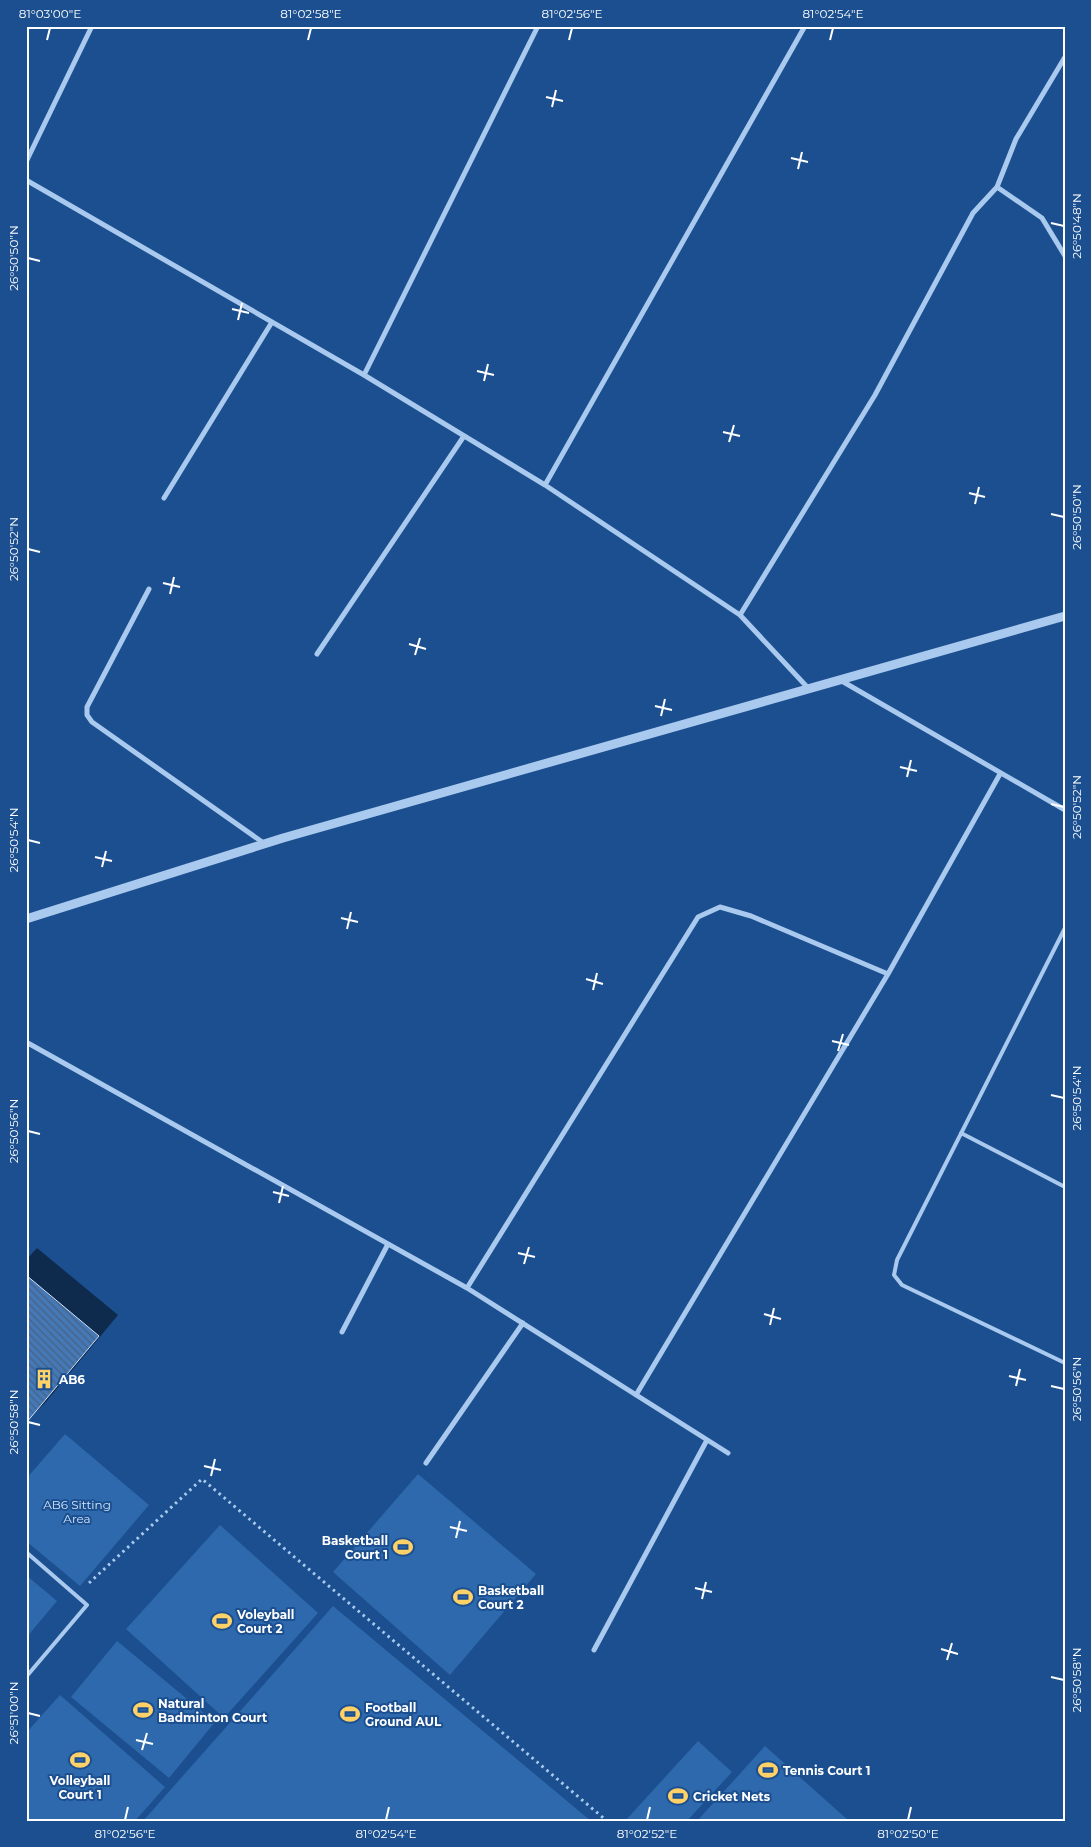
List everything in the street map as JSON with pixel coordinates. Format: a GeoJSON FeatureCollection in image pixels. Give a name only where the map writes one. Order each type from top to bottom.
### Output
{"type":"FeatureCollection","features":[{"type":"Feature","properties":{"kind":"street"},"geometry":{"type":"LineString","coordinates":[[26,162],[92,26]]}},
{"type":"Feature","properties":{"kind":"street"},"geometry":{"type":"LineString","coordinates":[[364,375],[538,26]]}},
{"type":"Feature","properties":{"kind":"street"},"geometry":{"type":"LineString","coordinates":[[545,485],[805,26]]}},
{"type":"Feature","properties":{"kind":"street"},"geometry":{"type":"LineString","coordinates":[[740,615],[875,395],[973,213],[997,187],[1016,139],[1065,57]]}},
{"type":"Feature","properties":{"kind":"street"},"geometry":{"type":"LineString","coordinates":[[26,180],[364,375],[545,485],[740,615],[809,689]]}},
{"type":"Feature","properties":{"kind":"street"},"geometry":{"type":"LineString","coordinates":[[997,187],[1042,218],[1065,256]]}},
{"type":"Feature","properties":{"kind":"street"},"geometry":{"type":"LineString","coordinates":[[164,498],[272,322]]}},
{"type":"Feature","properties":{"kind":"street"},"geometry":{"type":"LineString","coordinates":[[316,654],[464,436]]}},
{"type":"Feature","properties":{"kind":"street"},"geometry":{"type":"LineString","coordinates":[[149,589],[87,706],[87,715],[92,722],[265,844]]}},
{"type":"Feature","properties":{"kind":"street"},"geometry":{"type":"LineString","coordinates":[[26,919],[265,844],[1065,616]]}},
{"type":"Feature","properties":{"kind":"street"},"geometry":{"type":"LineString","coordinates":[[839,680],[1065,810]]}},
{"type":"Feature","properties":{"kind":"street"},"geometry":{"type":"LineString","coordinates":[[636,1395],[888,974],[1000,774]]}},
{"type":"Feature","properties":{"kind":"street"},"geometry":{"type":"LineString","coordinates":[[467,1288],[698,918],[720,907],[751,916],[888,974]]}},
{"type":"Feature","properties":{"kind":"street"},"geometry":{"type":"LineString","coordinates":[[26,1042],[467,1288],[728,1453]]}},
{"type":"Feature","properties":{"kind":"street"},"geometry":{"type":"LineString","coordinates":[[342,1332],[388,1244]]}},
{"type":"Feature","properties":{"kind":"street"},"geometry":{"type":"LineString","coordinates":[[426,1463],[523,1323]]}},
{"type":"Feature","properties":{"kind":"street"},"geometry":{"type":"LineString","coordinates":[[594,1650],[707,1440]]}},
{"type":"Feature","properties":{"kind":"lane"},"geometry":{"type":"LineString","coordinates":[[1065,928],[897,1260],[894,1275],[902,1285],[1065,1363]]}},
{"type":"Feature","properties":{"kind":"lane"},"geometry":{"type":"LineString","coordinates":[[961,1133],[1065,1187]]}},
{"type":"Feature","properties":{"kind":"lane"},"geometry":{"type":"LineString","coordinates":[[26,1552],[87,1605],[26,1677]]}},
{"type":"Feature","properties":{"kind":"path"},"geometry":{"type":"LineString","coordinates":[[75,1595],[202,1479],[607,1821]]}},
{"type":"Feature","properties":{"kind":"green space","name":"AB6 Sitting Area"},"geometry":{"type":"Polygon","coordinates":[[[65,1434],[149,1505],[80,1586],[26,1541],[26,1479],[65,1434]]]}},
{"type":"Feature","properties":{"kind":"green space"},"geometry":{"type":"Polygon","coordinates":[[[418,1474],[536,1574],[450,1675],[333,1572],[418,1474]]]}},
{"type":"Feature","properties":{"kind":"green space","name":"Voleyball Court 2"},"geometry":{"type":"Polygon","coordinates":[[[220,1525],[318,1613],[224,1718],[126,1629],[220,1525]]]}},
{"type":"Feature","properties":{"kind":"green space"},"geometry":{"type":"Polygon","coordinates":[[[26,1575],[57,1601],[26,1638],[26,1575]]]}},
{"type":"Feature","properties":{"kind":"green space","name":"Football Ground AUL"},"geometry":{"type":"Polygon","coordinates":[[[333,1606],[591,1821],[143,1821],[333,1606]]]}},
{"type":"Feature","properties":{"kind":"green space","name":"Natural Badminton Court"},"geometry":{"type":"Polygon","coordinates":[[[117,1641],[215,1722],[169,1778],[71,1697],[117,1641]]]}},
{"type":"Feature","properties":{"kind":"green space","name":"Volleyball Court 1"},"geometry":{"type":"Polygon","coordinates":[[[60,1695],[165,1787],[135,1821],[26,1821],[26,1733],[60,1695]]]}},
{"type":"Feature","properties":{"kind":"green space","name":"Cricket Nets"},"geometry":{"type":"Polygon","coordinates":[[[698,1741],[732,1772],[687,1821],[625,1821],[698,1741]]]}},
{"type":"Feature","properties":{"kind":"green space","name":"Tennis Court 1"},"geometry":{"type":"Polygon","coordinates":[[[765,1746],[849,1821],[697,1821],[765,1746]]]}},
{"type":"Feature","properties":{"kind":"building","name":"AB6"},"geometry":{"type":"Polygon","coordinates":[[[26,1275],[99,1336],[26,1423],[26,1275]]]}},
{"type":"Feature","properties":{"kind":"place","name":"AB6"},"geometry":{"type":"Point","coordinates":[44,1379]}},
{"type":"Feature","properties":{"kind":"place","name":"Basketball Court 1"},"geometry":{"type":"Point","coordinates":[403,1547]}},
{"type":"Feature","properties":{"kind":"place","name":"Basketball Court 2"},"geometry":{"type":"Point","coordinates":[463,1597]}},
{"type":"Feature","properties":{"kind":"place","name":"Voleyball Court 2"},"geometry":{"type":"Point","coordinates":[222,1621]}},
{"type":"Feature","properties":{"kind":"place","name":"Natural Badminton Court"},"geometry":{"type":"Point","coordinates":[143,1710]}},
{"type":"Feature","properties":{"kind":"place","name":"Football Ground AUL"},"geometry":{"type":"Point","coordinates":[350,1714]}},
{"type":"Feature","properties":{"kind":"place","name":"Volleyball Court 1"},"geometry":{"type":"Point","coordinates":[80,1760]}},
{"type":"Feature","properties":{"kind":"place","name":"Tennis Court 1"},"geometry":{"type":"Point","coordinates":[768,1770]}},
{"type":"Feature","properties":{"kind":"place","name":"Cricket Nets"},"geometry":{"type":"Point","coordinates":[678,1796]}}]}
